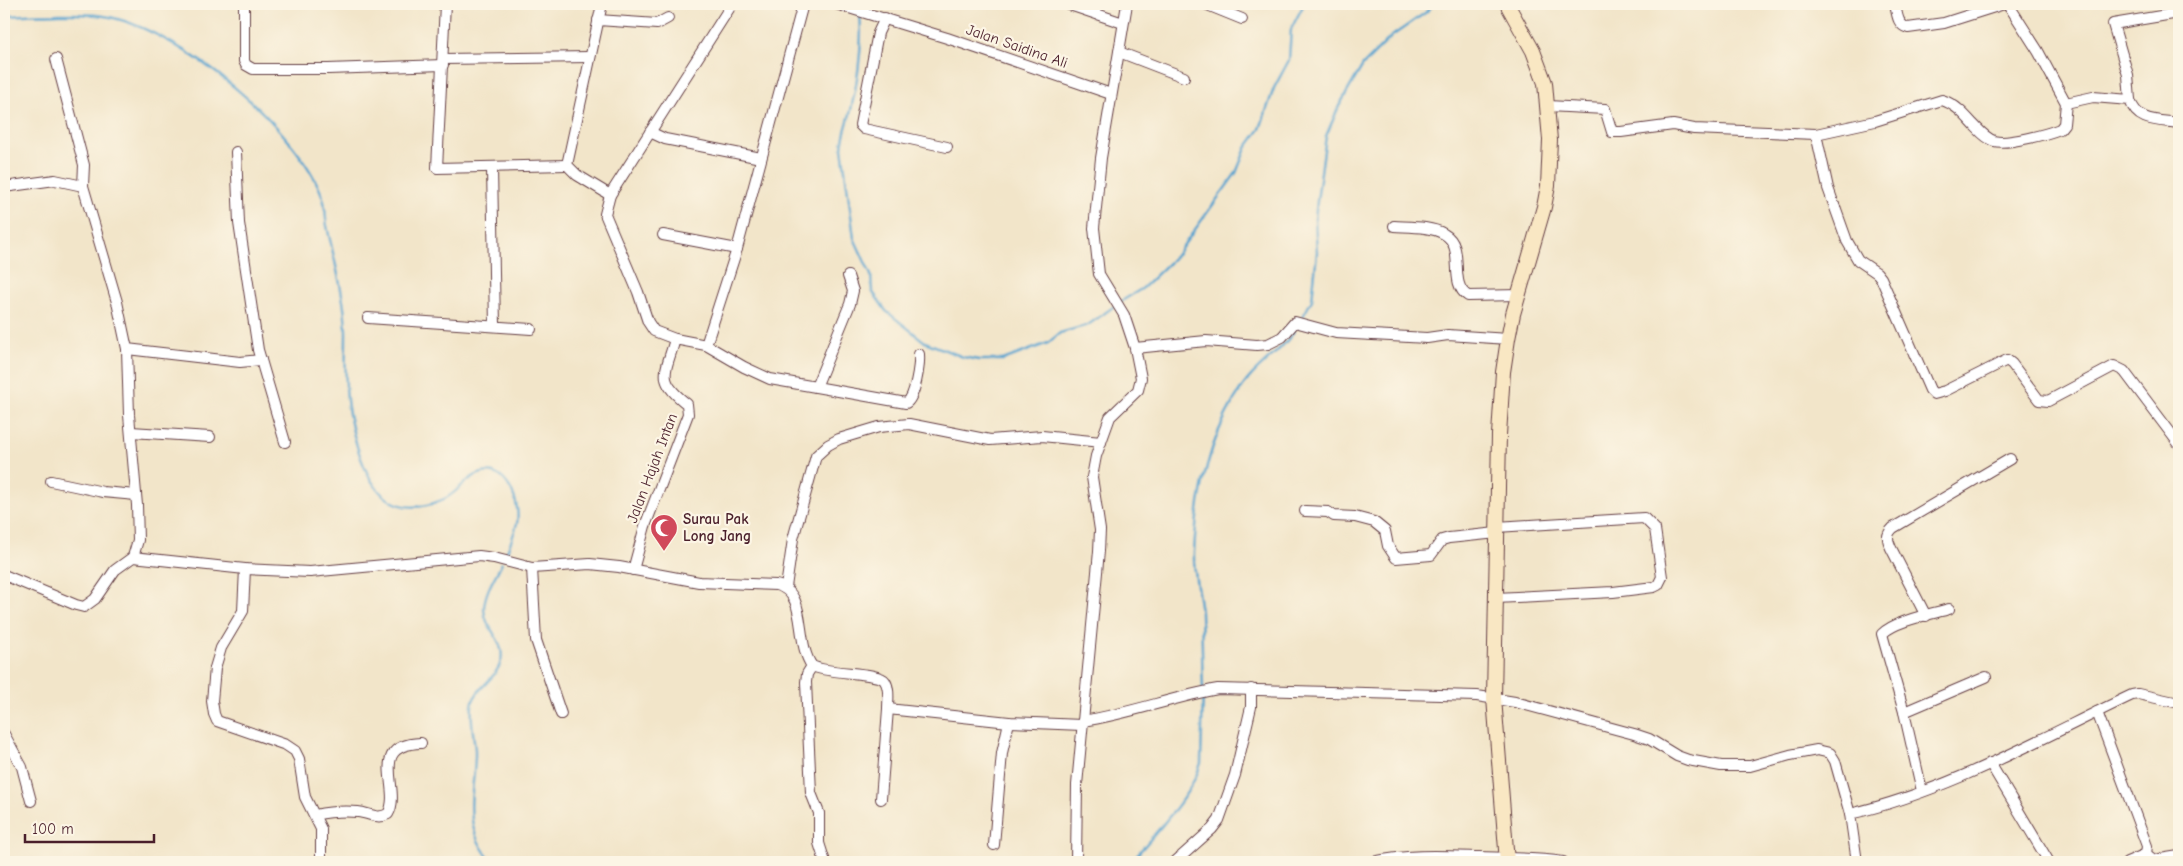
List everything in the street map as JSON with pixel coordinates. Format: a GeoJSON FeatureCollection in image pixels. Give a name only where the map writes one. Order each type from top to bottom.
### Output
{"type":"FeatureCollection","features":[{"type":"Feature","properties":{"kind":"street"},"geometry":{"type":"LineString","coordinates":[[244,4],[244,61],[246,65],[253,69],[328,69],[443,62],[590,57]]}},
{"type":"Feature","properties":{"kind":"street"},"geometry":{"type":"LineString","coordinates":[[445,4],[438,168],[567,165],[577,175],[610,195]]}},
{"type":"Feature","properties":{"kind":"street"},"geometry":{"type":"LineString","coordinates":[[567,165],[602,4]]}},
{"type":"Feature","properties":{"kind":"street"},"geometry":{"type":"LineString","coordinates":[[732,4],[610,195],[605,214],[638,292],[648,322],[654,331],[676,339],[706,346],[770,379],[906,403],[912,396],[920,362],[919,354]]}},
{"type":"Feature","properties":{"kind":"street"},"geometry":{"type":"LineString","coordinates":[[706,346],[737,249],[803,4]]}},
{"type":"Feature","properties":{"kind":"street","name":"Jalan Saidina Ali"},"geometry":{"type":"LineString","coordinates":[[836,4],[885,18],[1111,94]]}},
{"type":"Feature","properties":{"kind":"street"},"geometry":{"type":"LineString","coordinates":[[1067,4],[1122,23]]}},
{"type":"Feature","properties":{"kind":"street"},"geometry":{"type":"LineString","coordinates":[[1076,862],[1077,785],[1100,530],[1092,477],[1110,417],[1138,390],[1141,373],[1135,348],[1117,302],[1100,274],[1094,228],[1096,191],[1122,23],[1127,4]]}},
{"type":"Feature","properties":{"kind":"street"},"geometry":{"type":"LineString","coordinates":[[1205,4],[1242,19]]}},
{"type":"Feature","properties":{"kind":"street"},"geometry":{"type":"LineString","coordinates":[[1507,4],[1540,66],[1547,91],[1550,140],[1548,186],[1508,339],[1503,372],[1499,435],[1494,698],[1507,860]]}},
{"type":"Feature","properties":{"kind":"street"},"geometry":{"type":"LineString","coordinates":[[1895,4],[1899,22],[1908,28],[1944,23],[2004,4]]}},
{"type":"Feature","properties":{"kind":"street"},"geometry":{"type":"LineString","coordinates":[[1548,106],[1605,109],[1612,132],[1673,125],[1694,129],[1816,134],[1845,129],[1942,100],[1949,102],[1986,137],[1998,142],[2060,129],[2064,124],[2066,103],[2038,51],[2008,4]]}},
{"type":"Feature","properties":{"kind":"street"},"geometry":{"type":"LineString","coordinates":[[2179,13],[2113,24],[2128,75],[2130,100],[2133,110],[2144,118],[2179,122]]}},
{"type":"Feature","properties":{"kind":"street"},"geometry":{"type":"LineString","coordinates":[[598,20],[650,24],[662,23],[668,18]]}},
{"type":"Feature","properties":{"kind":"street"},"geometry":{"type":"LineString","coordinates":[[885,18],[878,33],[860,125],[864,129],[947,147]]}},
{"type":"Feature","properties":{"kind":"street"},"geometry":{"type":"LineString","coordinates":[[1119,52],[1184,77]]}},
{"type":"Feature","properties":{"kind":"street"},"geometry":{"type":"LineString","coordinates":[[4,575],[84,607],[96,599],[115,570],[133,558],[138,540],[128,349],[117,302],[83,186],[84,164],[56,59]]}},
{"type":"Feature","properties":{"kind":"street"},"geometry":{"type":"LineString","coordinates":[[2066,103],[2093,97],[2130,100]]}},
{"type":"Feature","properties":{"kind":"street"},"geometry":{"type":"LineString","coordinates":[[650,132],[665,139],[761,158]]}},
{"type":"Feature","properties":{"kind":"street"},"geometry":{"type":"LineString","coordinates":[[1816,134],[1828,188],[1848,241],[1858,260],[1882,278],[1930,390],[1934,394],[1945,391],[2001,361],[2007,360],[2039,400],[2048,401],[2114,366],[2124,371],[2179,444]]}},
{"type":"Feature","properties":{"kind":"street"},"geometry":{"type":"LineString","coordinates":[[236,152],[239,223],[261,360],[285,442]]}},
{"type":"Feature","properties":{"kind":"street"},"geometry":{"type":"LineString","coordinates":[[492,168],[495,326]]}},
{"type":"Feature","properties":{"kind":"street"},"geometry":{"type":"LineString","coordinates":[[4,187],[54,180],[83,186]]}},
{"type":"Feature","properties":{"kind":"street"},"geometry":{"type":"LineString","coordinates":[[1394,226],[1436,230],[1446,234],[1455,248],[1459,286],[1462,292],[1468,296],[1519,295]]}},
{"type":"Feature","properties":{"kind":"street"},"geometry":{"type":"LineString","coordinates":[[663,235],[737,249]]}},
{"type":"Feature","properties":{"kind":"street"},"geometry":{"type":"LineString","coordinates":[[816,387],[850,304],[853,291],[848,276]]}},
{"type":"Feature","properties":{"kind":"street"},"geometry":{"type":"LineString","coordinates":[[368,318],[531,329]]}},
{"type":"Feature","properties":{"kind":"street"},"geometry":{"type":"LineString","coordinates":[[1135,348],[1206,341],[1268,344],[1282,337],[1295,322],[1336,333],[1427,338],[1448,335],[1508,339]]}},
{"type":"Feature","properties":{"kind":"street","name":"Jalan Hajah Intan"},"geometry":{"type":"LineString","coordinates":[[633,570],[645,526],[688,414],[687,404],[669,390],[666,382],[668,364],[676,339]]}},
{"type":"Feature","properties":{"kind":"street"},"geometry":{"type":"LineString","coordinates":[[128,349],[240,362],[261,360]]}},
{"type":"Feature","properties":{"kind":"street"},"geometry":{"type":"LineString","coordinates":[[786,587],[793,539],[816,456],[828,445],[839,439],[879,427],[909,424],[990,440],[1042,436],[1101,442]]}},
{"type":"Feature","properties":{"kind":"street"},"geometry":{"type":"LineString","coordinates":[[131,432],[210,437]]}},
{"type":"Feature","properties":{"kind":"street"},"geometry":{"type":"LineString","coordinates":[[1926,616],[1890,548],[1887,538],[1889,532],[2010,459]]}},
{"type":"Feature","properties":{"kind":"street"},"geometry":{"type":"LineString","coordinates":[[51,481],[103,492],[136,495]]}},
{"type":"Feature","properties":{"kind":"street"},"geometry":{"type":"LineString","coordinates":[[1305,511],[1328,512],[1334,516],[1355,517],[1374,522],[1385,531],[1388,546],[1396,558],[1431,554],[1442,540],[1497,530],[1644,518],[1655,528],[1662,576],[1658,585],[1613,592],[1496,598]]}},
{"type":"Feature","properties":{"kind":"street"},"geometry":{"type":"LineString","coordinates":[[138,540],[146,555],[154,561]]}},
{"type":"Feature","properties":{"kind":"street"},"geometry":{"type":"LineString","coordinates":[[133,558],[245,569],[325,572],[460,557],[494,558],[532,568],[590,564],[699,582],[766,584],[786,587],[794,596],[798,606],[803,648],[812,666],[826,672],[879,676],[886,682],[888,709],[881,799]]}},
{"type":"Feature","properties":{"kind":"street"},"geometry":{"type":"LineString","coordinates":[[532,568],[536,640],[561,714]]}},
{"type":"Feature","properties":{"kind":"street"},"geometry":{"type":"LineString","coordinates":[[245,569],[243,611],[221,648],[215,668],[214,714],[217,721],[286,745],[295,751],[299,759],[305,797],[321,829],[321,862]]}},
{"type":"Feature","properties":{"kind":"street"},"geometry":{"type":"LineString","coordinates":[[1922,791],[1904,712],[1882,634],[1886,630],[1949,609]]}},
{"type":"Feature","properties":{"kind":"street"},"geometry":{"type":"LineString","coordinates":[[812,666],[807,674],[806,682],[811,793],[818,813],[819,843],[825,862]]}},
{"type":"Feature","properties":{"kind":"street"},"geometry":{"type":"LineString","coordinates":[[1904,712],[1986,677]]}},
{"type":"Feature","properties":{"kind":"street"},"geometry":{"type":"LineString","coordinates":[[888,709],[1009,722],[1082,723],[1218,688],[1419,693],[1494,698],[1634,734],[1649,739],[1688,760],[1740,767],[1817,750],[1830,753],[1835,761],[1850,814],[1857,862]]}},
{"type":"Feature","properties":{"kind":"street"},"geometry":{"type":"LineString","coordinates":[[1175,862],[1212,829],[1219,820],[1235,775],[1251,707],[1251,689]]}},
{"type":"Feature","properties":{"kind":"street"},"geometry":{"type":"LineString","coordinates":[[1850,814],[1889,805],[1990,763],[2138,694],[2179,703]]}},
{"type":"Feature","properties":{"kind":"street"},"geometry":{"type":"LineString","coordinates":[[2097,712],[2145,841],[2146,854],[2154,860],[2179,856]]}},
{"type":"Feature","properties":{"kind":"street"},"geometry":{"type":"LineString","coordinates":[[994,845],[1002,753],[1009,722]]}},
{"type":"Feature","properties":{"kind":"street"},"geometry":{"type":"LineString","coordinates":[[4,734],[22,768],[31,801]]}},
{"type":"Feature","properties":{"kind":"street"},"geometry":{"type":"LineString","coordinates":[[314,815],[326,812],[359,812],[375,817],[388,814],[391,807],[389,762],[399,748],[409,743],[421,743]]}},
{"type":"Feature","properties":{"kind":"street"},"geometry":{"type":"LineString","coordinates":[[1990,763],[2049,862]]}},
{"type":"Feature","properties":{"kind":"street"},"geometry":{"type":"LineString","coordinates":[[2127,862],[2146,854]]}},
{"type":"Feature","properties":{"kind":"street"},"geometry":{"type":"LineString","coordinates":[[1372,862],[1420,856],[1507,860],[1530,858],[1563,862]]}},
{"type":"Feature","properties":{"kind":"waterway"},"geometry":{"type":"LineString","coordinates":[[1120,302],[1143,288],[1175,257],[1236,173],[1246,148],[1260,129],[1274,88],[1289,60],[1291,29],[1304,4]]}},
{"type":"Feature","properties":{"kind":"waterway"},"geometry":{"type":"LineString","coordinates":[[1302,318],[1312,300],[1317,252],[1315,219],[1326,136],[1339,106],[1363,65],[1392,36],[1425,13],[1434,4]]}},
{"type":"Feature","properties":{"kind":"waterway"},"geometry":{"type":"LineString","coordinates":[[4,17],[18,15],[91,14],[110,17],[139,26],[170,42],[203,63],[264,114],[290,142],[310,171],[325,205],[327,226],[344,305],[347,404],[353,433],[366,470],[375,486],[387,498],[401,505],[420,506],[442,500],[474,476],[489,472],[497,475],[510,487],[517,506],[518,515],[510,545],[504,558]]}},
{"type":"Feature","properties":{"kind":"waterway"},"geometry":{"type":"LineString","coordinates":[[860,15],[861,39],[858,74],[842,148],[854,238],[871,275],[872,291],[886,311],[925,342],[963,357],[979,360],[1003,360],[1048,343],[1060,333],[1088,325],[1116,305]]}},
{"type":"Feature","properties":{"kind":"waterway"},"geometry":{"type":"LineString","coordinates":[[1203,689],[1201,613],[1195,575],[1194,552],[1198,508],[1207,466],[1221,424],[1243,386],[1283,346],[1294,331]]}},
{"type":"Feature","properties":{"kind":"waterway"},"geometry":{"type":"LineString","coordinates":[[492,862],[484,852],[472,823],[471,802],[475,750],[471,712],[476,695],[496,672],[501,661],[500,647],[487,622],[484,603],[493,579],[502,563]]}},
{"type":"Feature","properties":{"kind":"waterway"},"geometry":{"type":"LineString","coordinates":[[1131,862],[1181,802],[1196,776],[1201,763],[1203,694]]}},
{"type":"Feature","properties":{"kind":"place","name":"Surau Pak Long Jang"},"geometry":{"type":"Point","coordinates":[664,552]}}]}
